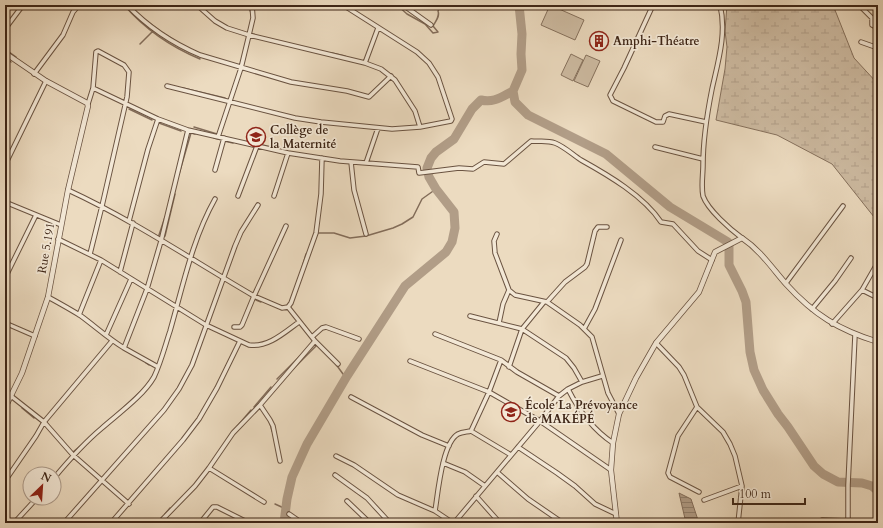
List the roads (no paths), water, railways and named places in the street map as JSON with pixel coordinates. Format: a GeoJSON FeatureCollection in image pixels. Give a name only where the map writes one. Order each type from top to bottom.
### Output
{"type":"FeatureCollection","features":[{"type":"Feature","properties":{"kind":"street"},"geometry":{"type":"LineString","coordinates":[[5,29],[22,5]]}},
{"type":"Feature","properties":{"kind":"street"},"geometry":{"type":"LineString","coordinates":[[34,74],[63,35],[79,5]]}},
{"type":"Feature","properties":{"kind":"street"},"geometry":{"type":"LineString","coordinates":[[127,5],[152,29],[173,42],[200,55],[298,84],[347,91],[369,97],[391,76]]}},
{"type":"Feature","properties":{"kind":"street"},"geometry":{"type":"LineString","coordinates":[[197,5],[221,25],[249,36],[366,63],[381,68],[391,76],[415,111],[420,127]]}},
{"type":"Feature","properties":{"kind":"street"},"geometry":{"type":"LineString","coordinates":[[218,136],[249,36],[253,18],[252,5]]}},
{"type":"Feature","properties":{"kind":"street"},"geometry":{"type":"LineString","coordinates":[[287,5],[293,5]]}},
{"type":"Feature","properties":{"kind":"street"},"geometry":{"type":"LineString","coordinates":[[167,86],[307,120],[378,128],[404,129],[450,122],[452,120],[438,77],[424,57],[343,5]]}},
{"type":"Feature","properties":{"kind":"street"},"geometry":{"type":"LineString","coordinates":[[403,5],[431,25]]}},
{"type":"Feature","properties":{"kind":"street"},"geometry":{"type":"LineString","coordinates":[[653,5],[610,95],[613,101],[656,122],[663,122],[665,116],[669,114],[706,122]]}},
{"type":"Feature","properties":{"kind":"street"},"geometry":{"type":"LineString","coordinates":[[720,5],[723,16],[721,43],[706,122],[702,190],[704,197],[707,203],[723,222],[751,244],[766,259],[800,299],[832,324],[855,335],[878,342]]}},
{"type":"Feature","properties":{"kind":"street"},"geometry":{"type":"LineString","coordinates":[[860,5],[872,18],[872,25],[878,28]]}},
{"type":"Feature","properties":{"kind":"street"},"geometry":{"type":"LineString","coordinates":[[366,63],[378,28]]}},
{"type":"Feature","properties":{"kind":"street"},"geometry":{"type":"LineString","coordinates":[[861,42],[878,48]]}},
{"type":"Feature","properties":{"kind":"street","name":"Rue 5.191"},"geometry":{"type":"LineString","coordinates":[[5,408],[22,373],[48,297],[68,190],[93,88],[95,53],[98,51],[124,64],[129,69],[126,103]]}},
{"type":"Feature","properties":{"kind":"street"},"geometry":{"type":"LineString","coordinates":[[6,55],[34,74],[88,104]]}},
{"type":"Feature","properties":{"kind":"street"},"geometry":{"type":"LineString","coordinates":[[5,165],[46,81]]}},
{"type":"Feature","properties":{"kind":"street"},"geometry":{"type":"LineString","coordinates":[[93,88],[158,119],[188,130],[288,153],[351,162],[418,167],[419,173],[459,168],[473,169],[484,162],[504,164],[531,141],[546,141],[556,144],[605,173],[634,194],[646,206],[655,212],[661,222],[673,224],[698,251],[712,260]]}},
{"type":"Feature","properties":{"kind":"street"},"geometry":{"type":"LineString","coordinates":[[90,254],[126,103]]}},
{"type":"Feature","properties":{"kind":"street"},"geometry":{"type":"LineString","coordinates":[[120,272],[148,148],[158,119]]}},
{"type":"Feature","properties":{"kind":"street"},"geometry":{"type":"LineString","coordinates":[[366,163],[378,128]]}},
{"type":"Feature","properties":{"kind":"street"},"geometry":{"type":"LineString","coordinates":[[124,348],[147,289],[161,241],[188,130]]}},
{"type":"Feature","properties":{"kind":"street"},"geometry":{"type":"LineString","coordinates":[[215,170],[224,138]]}},
{"type":"Feature","properties":{"kind":"street"},"geometry":{"type":"LineString","coordinates":[[238,196],[257,146]]}},
{"type":"Feature","properties":{"kind":"street"},"geometry":{"type":"LineString","coordinates":[[655,147],[703,159]]}},
{"type":"Feature","properties":{"kind":"street"},"geometry":{"type":"LineString","coordinates":[[274,196],[288,153]]}},
{"type":"Feature","properties":{"kind":"street"},"geometry":{"type":"LineString","coordinates":[[68,190],[131,222],[254,296],[282,308],[288,307],[291,303],[316,233],[321,194],[322,158]]}},
{"type":"Feature","properties":{"kind":"street"},"geometry":{"type":"LineString","coordinates":[[351,162],[354,190],[366,234]]}},
{"type":"Feature","properties":{"kind":"street"},"geometry":{"type":"LineString","coordinates":[[62,468],[73,455],[146,388],[153,378],[158,367],[177,306],[190,258],[205,218],[215,199]]}},
{"type":"Feature","properties":{"kind":"street"},"geometry":{"type":"LineString","coordinates":[[5,202],[61,225]]}},
{"type":"Feature","properties":{"kind":"street"},"geometry":{"type":"LineString","coordinates":[[64,523],[164,410],[179,389],[192,365],[238,239],[258,205]]}},
{"type":"Feature","properties":{"kind":"street"},"geometry":{"type":"LineString","coordinates":[[786,283],[843,206]]}},
{"type":"Feature","properties":{"kind":"street"},"geometry":{"type":"LineString","coordinates":[[5,278],[36,216]]}},
{"type":"Feature","properties":{"kind":"street"},"geometry":{"type":"LineString","coordinates":[[234,327],[240,327],[242,325],[286,226]]}},
{"type":"Feature","properties":{"kind":"street"},"geometry":{"type":"LineString","coordinates":[[509,367],[522,329],[545,302],[565,282],[585,267],[587,264],[594,231],[598,227],[607,227]]}},
{"type":"Feature","properties":{"kind":"street"},"geometry":{"type":"LineString","coordinates":[[497,234],[494,241],[495,253],[509,290],[515,295],[545,302],[584,329],[592,337],[602,376],[610,399],[619,414]]}},
{"type":"Feature","properties":{"kind":"street"},"geometry":{"type":"LineString","coordinates":[[617,523],[611,470],[613,442],[619,414],[636,378],[656,343],[699,292],[715,252],[742,238]]}},
{"type":"Feature","properties":{"kind":"street"},"geometry":{"type":"LineString","coordinates":[[58,239],[101,260],[206,325],[254,346],[264,344],[299,322]]}},
{"type":"Feature","properties":{"kind":"street"},"geometry":{"type":"LineString","coordinates":[[584,329],[595,309],[621,240]]}},
{"type":"Feature","properties":{"kind":"street"},"geometry":{"type":"LineString","coordinates":[[812,309],[835,281],[851,258]]}},
{"type":"Feature","properties":{"kind":"street"},"geometry":{"type":"LineString","coordinates":[[78,315],[101,260]]}},
{"type":"Feature","properties":{"kind":"street"},"geometry":{"type":"LineString","coordinates":[[832,324],[862,290],[878,262]]}},
{"type":"Feature","properties":{"kind":"street"},"geometry":{"type":"LineString","coordinates":[[106,335],[131,279]]}},
{"type":"Feature","properties":{"kind":"street"},"geometry":{"type":"LineString","coordinates":[[499,323],[503,304],[509,290]]}},
{"type":"Feature","properties":{"kind":"street"},"geometry":{"type":"LineString","coordinates":[[862,290],[878,298]]}},
{"type":"Feature","properties":{"kind":"street"},"geometry":{"type":"LineString","coordinates":[[48,297],[78,315],[112,341],[158,367]]}},
{"type":"Feature","properties":{"kind":"street"},"geometry":{"type":"LineString","coordinates":[[288,307],[315,341],[338,364]]}},
{"type":"Feature","properties":{"kind":"street"},"geometry":{"type":"LineString","coordinates":[[470,316],[522,329],[566,358],[582,382]]}},
{"type":"Feature","properties":{"kind":"street"},"geometry":{"type":"LineString","coordinates":[[5,323],[35,336]]}},
{"type":"Feature","properties":{"kind":"street"},"geometry":{"type":"LineString","coordinates":[[312,337],[322,328],[326,327],[359,339]]}},
{"type":"Feature","properties":{"kind":"street"},"geometry":{"type":"LineString","coordinates":[[435,334],[501,360],[509,367],[560,396]]}},
{"type":"Feature","properties":{"kind":"street"},"geometry":{"type":"LineString","coordinates":[[819,523],[822,520],[848,522],[848,485],[855,335]]}},
{"type":"Feature","properties":{"kind":"street"},"geometry":{"type":"LineString","coordinates":[[5,481],[44,422],[112,341]]}},
{"type":"Feature","properties":{"kind":"street"},"geometry":{"type":"LineString","coordinates":[[111,523],[129,504],[199,419],[217,388],[240,341]]}},
{"type":"Feature","properties":{"kind":"street"},"geometry":{"type":"LineString","coordinates":[[159,523],[195,486],[210,468],[233,433],[260,405],[315,341]]}},
{"type":"Feature","properties":{"kind":"street"},"geometry":{"type":"LineString","coordinates":[[656,343],[679,367],[684,375],[697,407],[722,432],[730,444],[735,456],[742,486],[738,523]]}},
{"type":"Feature","properties":{"kind":"street"},"geometry":{"type":"LineString","coordinates":[[471,431],[489,392],[501,360]]}},
{"type":"Feature","properties":{"kind":"street"},"geometry":{"type":"LineString","coordinates":[[410,361],[489,392],[540,421],[611,470]]}},
{"type":"Feature","properties":{"kind":"street"},"geometry":{"type":"LineString","coordinates":[[336,456],[354,465],[398,495],[435,511],[453,523],[486,486],[560,396],[568,389],[582,382],[602,376]]}},
{"type":"Feature","properties":{"kind":"street"},"geometry":{"type":"LineString","coordinates":[[568,389],[579,409],[590,424],[602,435],[613,442]]}},
{"type":"Feature","properties":{"kind":"street"},"geometry":{"type":"LineString","coordinates":[[11,396],[44,422],[73,455],[129,504]]}},
{"type":"Feature","properties":{"kind":"street"},"geometry":{"type":"LineString","coordinates":[[351,397],[422,435],[449,446]]}},
{"type":"Feature","properties":{"kind":"street"},"geometry":{"type":"LineString","coordinates":[[260,405],[273,426],[280,461]]}},
{"type":"Feature","properties":{"kind":"street"},"geometry":{"type":"LineString","coordinates":[[697,407],[678,436],[668,473],[670,477],[699,492]]}},
{"type":"Feature","properties":{"kind":"street"},"geometry":{"type":"LineString","coordinates":[[435,511],[444,456],[453,438],[458,434],[471,431],[511,455]]}},
{"type":"Feature","properties":{"kind":"street"},"geometry":{"type":"LineString","coordinates":[[518,448],[575,486],[595,504],[616,514]]}},
{"type":"Feature","properties":{"kind":"street"},"geometry":{"type":"LineString","coordinates":[[444,463],[466,472],[486,486]]}},
{"type":"Feature","properties":{"kind":"street"},"geometry":{"type":"LineString","coordinates":[[210,468],[264,502]]}},
{"type":"Feature","properties":{"kind":"street"},"geometry":{"type":"LineString","coordinates":[[497,472],[528,499],[563,523]]}},
{"type":"Feature","properties":{"kind":"street"},"geometry":{"type":"LineString","coordinates":[[335,475],[367,498],[390,523]]}},
{"type":"Feature","properties":{"kind":"street"},"geometry":{"type":"LineString","coordinates":[[704,500],[742,486]]}},
{"type":"Feature","properties":{"kind":"street"},"geometry":{"type":"LineString","coordinates":[[476,496],[500,523]]}},
{"type":"Feature","properties":{"kind":"street"},"geometry":{"type":"LineString","coordinates":[[347,501],[370,523]]}},
{"type":"Feature","properties":{"kind":"street"},"geometry":{"type":"LineString","coordinates":[[14,523],[30,506]]}},
{"type":"Feature","properties":{"kind":"street"},"geometry":{"type":"LineString","coordinates":[[200,523],[213,507],[249,523]]}},
{"type":"Feature","properties":{"kind":"street"},"geometry":{"type":"LineString","coordinates":[[288,514],[302,523]]}},
{"type":"Feature","properties":{"kind":"waterway"},"geometry":{"type":"LineString","coordinates":[[71,5],[74,7],[76,6]]}},
{"type":"Feature","properties":{"kind":"waterway"},"geometry":{"type":"LineString","coordinates":[[124,5],[149,29],[168,43],[200,59]]}},
{"type":"Feature","properties":{"kind":"waterway"},"geometry":{"type":"LineString","coordinates":[[248,5],[251,13]]}},
{"type":"Feature","properties":{"kind":"waterway"},"geometry":{"type":"LineString","coordinates":[[280,5],[292,9],[296,5]]}},
{"type":"Feature","properties":{"kind":"waterway"},"geometry":{"type":"LineString","coordinates":[[397,5],[407,14],[425,24],[433,33],[438,32],[433,26],[441,5]]}},
{"type":"Feature","properties":{"kind":"waterway"},"geometry":{"type":"LineString","coordinates":[[512,5],[520,7]]}},
{"type":"Feature","properties":{"kind":"waterway"},"geometry":{"type":"LineString","coordinates":[[519,5],[522,34],[522,70],[513,91],[515,102],[528,115],[606,154],[670,207],[728,242],[729,265],[746,302],[750,352],[754,370],[763,390],[814,466],[823,474],[838,482],[862,483],[872,486],[878,491]]}},
{"type":"Feature","properties":{"kind":"waterway"},"geometry":{"type":"LineString","coordinates":[[148,22],[159,30]]}},
{"type":"Feature","properties":{"kind":"waterway"},"geometry":{"type":"LineString","coordinates":[[140,44],[153,31]]}},
{"type":"Feature","properties":{"kind":"waterway"},"geometry":{"type":"LineString","coordinates":[[166,35],[174,40]]}},
{"type":"Feature","properties":{"kind":"waterway"},"geometry":{"type":"LineString","coordinates":[[5,49],[16,57]]}},
{"type":"Feature","properties":{"kind":"waterway"},"geometry":{"type":"LineString","coordinates":[[332,53],[345,56]]}},
{"type":"Feature","properties":{"kind":"waterway"},"geometry":{"type":"LineString","coordinates":[[5,64],[8,60],[11,62]]}},
{"type":"Feature","properties":{"kind":"waterway"},"geometry":{"type":"LineString","coordinates":[[183,88],[225,98]]}},
{"type":"Feature","properties":{"kind":"waterway"},"geometry":{"type":"LineString","coordinates":[[284,523],[292,477],[307,444],[347,376],[405,286],[446,252],[452,242],[455,228],[454,212],[436,189],[429,177],[427,168],[431,158],[436,152],[454,139],[472,109],[481,100],[494,100],[513,91]]}},
{"type":"Feature","properties":{"kind":"waterway"},"geometry":{"type":"LineString","coordinates":[[129,109],[152,120]]}},
{"type":"Feature","properties":{"kind":"waterway"},"geometry":{"type":"LineString","coordinates":[[159,123],[181,131]]}},
{"type":"Feature","properties":{"kind":"waterway"},"geometry":{"type":"LineString","coordinates":[[194,127],[217,134]]}},
{"type":"Feature","properties":{"kind":"waterway"},"geometry":{"type":"LineString","coordinates":[[179,174],[191,133],[195,134]]}},
{"type":"Feature","properties":{"kind":"waterway"},"geometry":{"type":"LineString","coordinates":[[214,138],[222,140]]}},
{"type":"Feature","properties":{"kind":"waterway"},"geometry":{"type":"LineString","coordinates":[[224,141],[233,143]]}},
{"type":"Feature","properties":{"kind":"waterway"},"geometry":{"type":"LineString","coordinates":[[317,233],[334,233],[350,238],[366,236],[393,228],[413,217],[422,199],[436,189]]}},
{"type":"Feature","properties":{"kind":"waterway"},"geometry":{"type":"LineString","coordinates":[[165,236],[175,194]]}},
{"type":"Feature","properties":{"kind":"waterway"},"geometry":{"type":"LineString","coordinates":[[158,238],[165,217]]}},
{"type":"Feature","properties":{"kind":"waterway"},"geometry":{"type":"LineString","coordinates":[[302,268],[306,254]]}},
{"type":"Feature","properties":{"kind":"waterway"},"geometry":{"type":"LineString","coordinates":[[256,300],[261,302]]}},
{"type":"Feature","properties":{"kind":"waterway"},"geometry":{"type":"LineString","coordinates":[[293,369],[317,345]]}},
{"type":"Feature","properties":{"kind":"waterway"},"geometry":{"type":"LineString","coordinates":[[277,379],[301,355]]}},
{"type":"Feature","properties":{"kind":"waterway"},"geometry":{"type":"LineString","coordinates":[[335,363],[343,374],[347,376]]}},
{"type":"Feature","properties":{"kind":"waterway"},"geometry":{"type":"LineString","coordinates":[[254,407],[271,387]]}},
{"type":"Feature","properties":{"kind":"waterway"},"geometry":{"type":"LineString","coordinates":[[124,407],[143,389]]}},
{"type":"Feature","properties":{"kind":"waterway"},"geometry":{"type":"LineString","coordinates":[[22,408],[34,418]]}},
{"type":"Feature","properties":{"kind":"waterway"},"geometry":{"type":"LineString","coordinates":[[235,429],[251,410]]}},
{"type":"Feature","properties":{"kind":"waterway"},"geometry":{"type":"LineString","coordinates":[[270,423],[272,431]]}},
{"type":"Feature","properties":{"kind":"waterway"},"geometry":{"type":"LineString","coordinates":[[73,452],[84,443]]}},
{"type":"Feature","properties":{"kind":"waterway"},"geometry":{"type":"LineString","coordinates":[[275,504],[286,509]]}},
{"type":"Feature","properties":{"kind":"waterway"},"geometry":{"type":"LineString","coordinates":[[165,514],[170,508]]}},
{"type":"Feature","properties":{"kind":"place","name":"Amphi-Théatre"},"geometry":{"type":"Point","coordinates":[599,41]}},
{"type":"Feature","properties":{"kind":"place","name":"Collège de la Maternité"},"geometry":{"type":"Point","coordinates":[256,137]}},
{"type":"Feature","properties":{"kind":"place","name":"École La Prévoyance de MAKÉPÉ"},"geometry":{"type":"Point","coordinates":[511,412]}}]}
